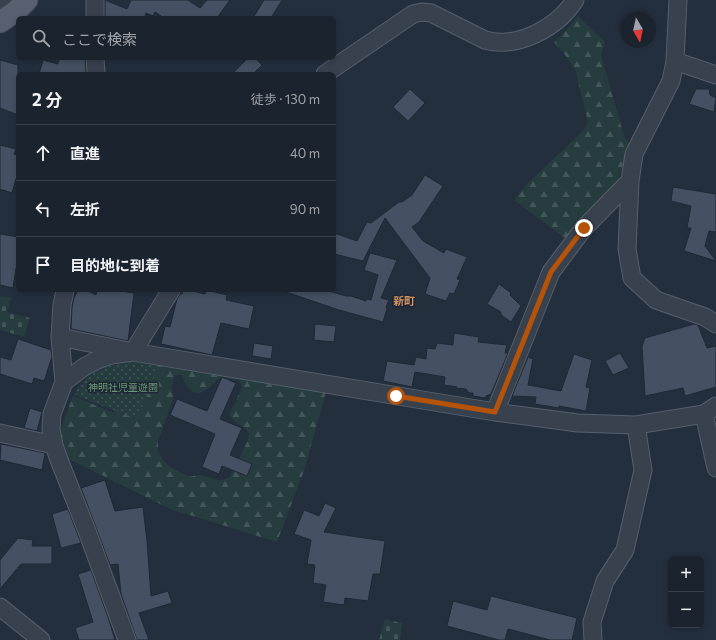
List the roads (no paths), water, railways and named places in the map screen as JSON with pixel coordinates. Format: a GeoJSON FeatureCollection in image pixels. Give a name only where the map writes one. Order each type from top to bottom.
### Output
{"type":"FeatureCollection","features":[{"type":"Feature","properties":{"kind":"main road"},"geometry":{"type":"LineString","coordinates":[[0,22],[16,11],[27,0]]}},
{"type":"Feature","properties":{"kind":"street"},"geometry":{"type":"LineString","coordinates":[[0,6],[2,0]]}},
{"type":"Feature","properties":{"kind":"street"},"geometry":{"type":"LineString","coordinates":[[95,16],[96,0]]}},
{"type":"Feature","properties":{"kind":"street"},"geometry":{"type":"LineString","coordinates":[[328,72],[412,14],[422,12],[432,13],[485,40],[494,43],[527,38],[539,33],[567,11],[575,0]]}},
{"type":"Feature","properties":{"kind":"street"},"geometry":{"type":"LineString","coordinates":[[678,0],[675,62],[670,81],[634,154],[630,181],[628,249],[632,278],[656,300],[705,317],[716,324]]}},
{"type":"Feature","properties":{"kind":"street"},"geometry":{"type":"LineString","coordinates":[[95,60],[96,72]]}},
{"type":"Feature","properties":{"kind":"street"},"geometry":{"type":"LineString","coordinates":[[675,62],[716,75]]}},
{"type":"Feature","properties":{"kind":"street"},"geometry":{"type":"LineString","coordinates":[[495,412],[551,272],[584,228],[630,181]]}},
{"type":"Feature","properties":{"kind":"street"},"geometry":{"type":"LineString","coordinates":[[65,292],[62,305],[60,337],[64,382],[52,414],[51,429],[54,445],[127,640]]}},
{"type":"Feature","properties":{"kind":"street"},"geometry":{"type":"LineString","coordinates":[[133,352],[170,292]]}},
{"type":"Feature","properties":{"kind":"street"},"geometry":{"type":"LineString","coordinates":[[60,337],[133,352],[495,412],[578,423],[636,425],[710,410],[716,468]]}},
{"type":"Feature","properties":{"kind":"street"},"geometry":{"type":"LineString","coordinates":[[64,382],[84,367],[97,360],[111,355],[133,352]]}},
{"type":"Feature","properties":{"kind":"street"},"geometry":{"type":"LineString","coordinates":[[594,640],[592,622],[605,581],[626,550],[643,470],[636,425]]}},
{"type":"Feature","properties":{"kind":"street"},"geometry":{"type":"LineString","coordinates":[[0,433],[54,445]]}},
{"type":"Feature","properties":{"kind":"street"},"geometry":{"type":"LineString","coordinates":[[0,607],[41,640]]}},
{"type":"Feature","properties":{"kind":"district","name":"新町"},"geometry":{"type":"Point","coordinates":[404,300]}},
{"type":"Feature","properties":{"kind":"park label","name":"神明社児童遊園"},"geometry":{"type":"Point","coordinates":[123,387]}}]}
